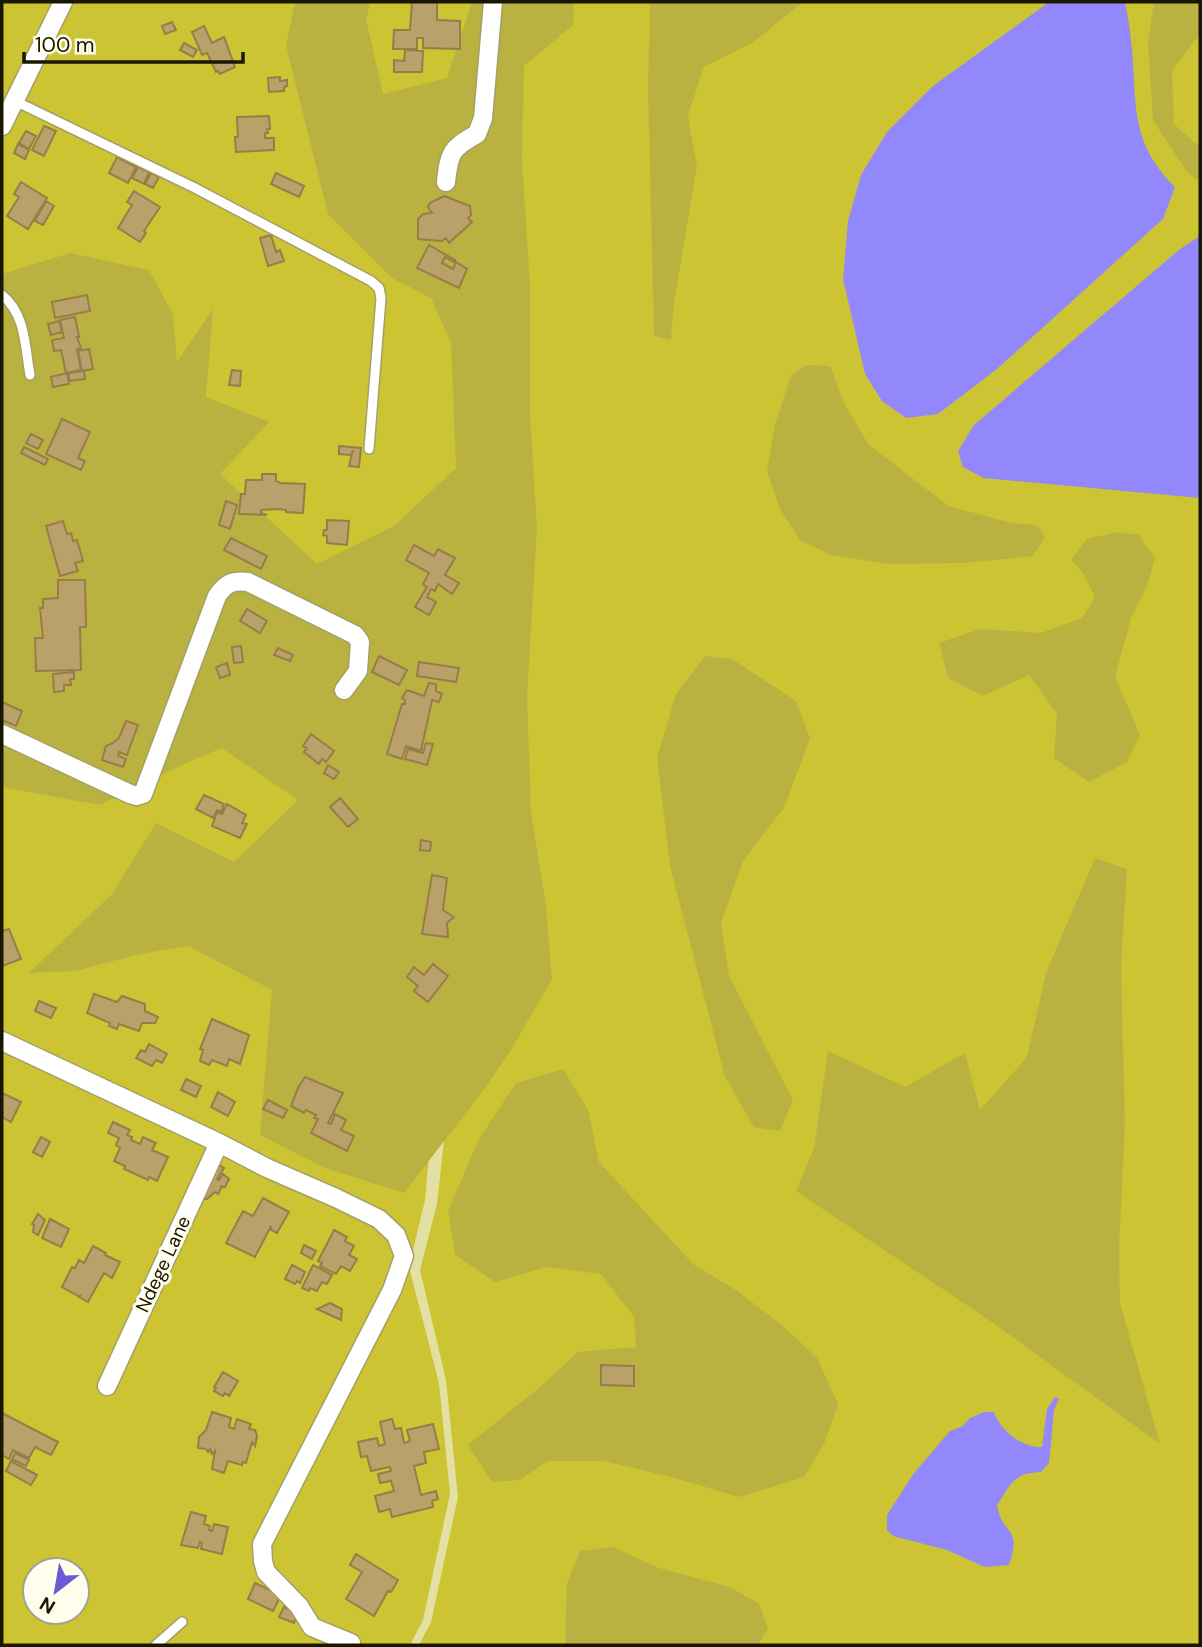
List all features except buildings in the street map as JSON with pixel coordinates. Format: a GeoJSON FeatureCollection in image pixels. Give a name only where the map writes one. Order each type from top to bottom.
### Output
{"type":"FeatureCollection","features":[{"type":"Feature","properties":{"kind":"street"},"geometry":{"type":"LineString","coordinates":[[2,126],[63,2]]}},
{"type":"Feature","properties":{"kind":"street"},"geometry":{"type":"LineString","coordinates":[[446,182],[449,157],[457,145],[477,134],[482,118],[493,2]]}},
{"type":"Feature","properties":{"kind":"street"},"geometry":{"type":"LineString","coordinates":[[2,734],[130,794],[143,794],[217,596],[223,587],[234,580],[248,582],[355,635],[360,642],[358,671],[344,690]]}},
{"type":"Feature","properties":{"kind":"street"},"geometry":{"type":"LineString","coordinates":[[2,1041],[379,1219],[396,1235],[402,1246],[403,1265],[262,1544],[266,1572],[299,1606],[312,1627],[351,1643]]}},
{"type":"Feature","properties":{"kind":"street","name":"Ndege Lane"},"geometry":{"type":"LineString","coordinates":[[107,1386],[219,1143]]}},
{"type":"Feature","properties":{"kind":"lane"},"geometry":{"type":"LineString","coordinates":[[15,101],[195,188],[371,281],[379,288],[381,298],[369,449]]}},
{"type":"Feature","properties":{"kind":"lane"},"geometry":{"type":"LineString","coordinates":[[2,295],[20,318],[30,375]]}},
{"type":"Feature","properties":{"kind":"lane"},"geometry":{"type":"LineString","coordinates":[[156,1645],[182,1622]]}},
{"type":"Feature","properties":{"kind":"shaded area"},"geometry":{"type":"Polygon","coordinates":[[[2,2],[497,2],[486,523],[425,1200],[409,1267],[439,1383],[450,1494],[423,1620],[410,1645],[2,1645],[2,2]]]}},
{"type":"Feature","properties":{"kind":"shaded area"},"geometry":{"type":"Polygon","coordinates":[[[295,2],[371,2],[366,19],[383,94],[447,78],[472,2],[574,2],[573,25],[524,66],[522,160],[530,285],[530,414],[537,528],[527,696],[531,812],[546,906],[552,979],[511,1050],[485,1088],[404,1193],[325,1168],[260,1135],[272,990],[188,946],[140,954],[75,971],[29,973],[112,894],[156,823],[234,862],[298,800],[222,748],[100,805],[2,787],[2,274],[70,253],[149,270],[173,314],[177,362],[213,309],[206,397],[269,422],[220,474],[317,564],[394,526],[456,468],[451,343],[431,298],[392,278],[328,214],[286,46],[295,2]]]}},
{"type":"Feature","properties":{"kind":"shaded area"},"geometry":{"type":"Polygon","coordinates":[[[500,2],[1200,2],[1200,1645],[419,1645],[431,1622],[458,1497],[446,1380],[420,1270],[437,1204],[464,956],[500,2]]]}},
{"type":"Feature","properties":{"kind":"shaded area"},"geometry":{"type":"Polygon","coordinates":[[[650,2],[803,2],[752,43],[704,67],[688,116],[697,167],[674,303],[671,340],[654,336],[648,89],[650,2]]]}},
{"type":"Feature","properties":{"kind":"shaded area"},"geometry":{"type":"Polygon","coordinates":[[[1049,2],[1125,2],[1131,35],[1135,100],[1142,135],[1149,152],[1175,187],[1163,219],[997,369],[938,414],[906,418],[882,401],[865,374],[843,279],[848,221],[861,175],[887,132],[933,86],[1049,2]]]}},
{"type":"Feature","properties":{"kind":"shaded area"},"geometry":{"type":"Polygon","coordinates":[[[1154,2],[1200,2],[1200,34],[1172,71],[1174,124],[1200,145],[1200,182],[1187,172],[1153,120],[1148,43],[1154,2]]]}},
{"type":"Feature","properties":{"kind":"shaded area"},"geometry":{"type":"Polygon","coordinates":[[[1200,236],[1200,498],[983,478],[963,467],[958,451],[974,425],[1180,249],[1200,236]]]}},
{"type":"Feature","properties":{"kind":"shaded area"},"geometry":{"type":"Polygon","coordinates":[[[807,365],[830,366],[844,403],[868,444],[949,506],[1011,523],[1036,525],[1045,537],[1033,556],[963,563],[888,564],[831,555],[800,540],[780,509],[767,471],[775,424],[791,375],[807,365]]]}},
{"type":"Feature","properties":{"kind":"shaded area"},"geometry":{"type":"Polygon","coordinates":[[[1118,532],[1139,535],[1155,558],[1147,586],[1131,618],[1115,677],[1140,735],[1127,762],[1089,782],[1054,758],[1057,714],[1029,675],[983,696],[948,678],[939,643],[980,629],[1041,633],[1082,618],[1095,597],[1083,573],[1071,560],[1087,539],[1118,532]]]}},
{"type":"Feature","properties":{"kind":"shaded area"},"geometry":{"type":"Polygon","coordinates":[[[705,656],[732,659],[796,701],[810,738],[784,808],[743,861],[721,923],[729,976],[793,1100],[780,1131],[754,1127],[725,1077],[670,866],[657,757],[676,694],[705,656]]]}},
{"type":"Feature","properties":{"kind":"shaded area"},"geometry":{"type":"Polygon","coordinates":[[[1095,858],[1127,869],[1121,966],[1125,1123],[1119,1249],[1120,1303],[1160,1444],[989,1320],[796,1191],[814,1148],[828,1051],[905,1087],[965,1053],[980,1110],[1027,1057],[1046,973],[1095,858]]]}},
{"type":"Feature","properties":{"kind":"shaded area"},"geometry":{"type":"Polygon","coordinates":[[[563,1069],[588,1110],[599,1162],[693,1264],[736,1290],[781,1324],[817,1358],[838,1404],[824,1444],[804,1477],[739,1497],[604,1461],[548,1461],[520,1480],[492,1482],[468,1445],[540,1387],[578,1352],[636,1347],[634,1317],[601,1274],[546,1267],[495,1282],[455,1255],[448,1211],[479,1139],[516,1083],[563,1069]]]}},
{"type":"Feature","properties":{"kind":"shaded area"},"geometry":{"type":"Polygon","coordinates":[[[1055,1397],[1059,1399],[1054,1410],[1049,1463],[1041,1472],[1018,1477],[997,1505],[1003,1522],[1013,1537],[1013,1552],[1009,1565],[985,1567],[947,1550],[893,1536],[887,1530],[887,1515],[914,1473],[950,1431],[963,1426],[970,1418],[984,1412],[994,1412],[1001,1426],[1013,1437],[1027,1445],[1042,1447],[1047,1409],[1055,1397]]]}},
{"type":"Feature","properties":{"kind":"shaded area"},"geometry":{"type":"Polygon","coordinates":[[[613,1547],[659,1568],[730,1587],[759,1604],[768,1628],[758,1645],[565,1645],[567,1583],[580,1551],[613,1547]]]}}]}
